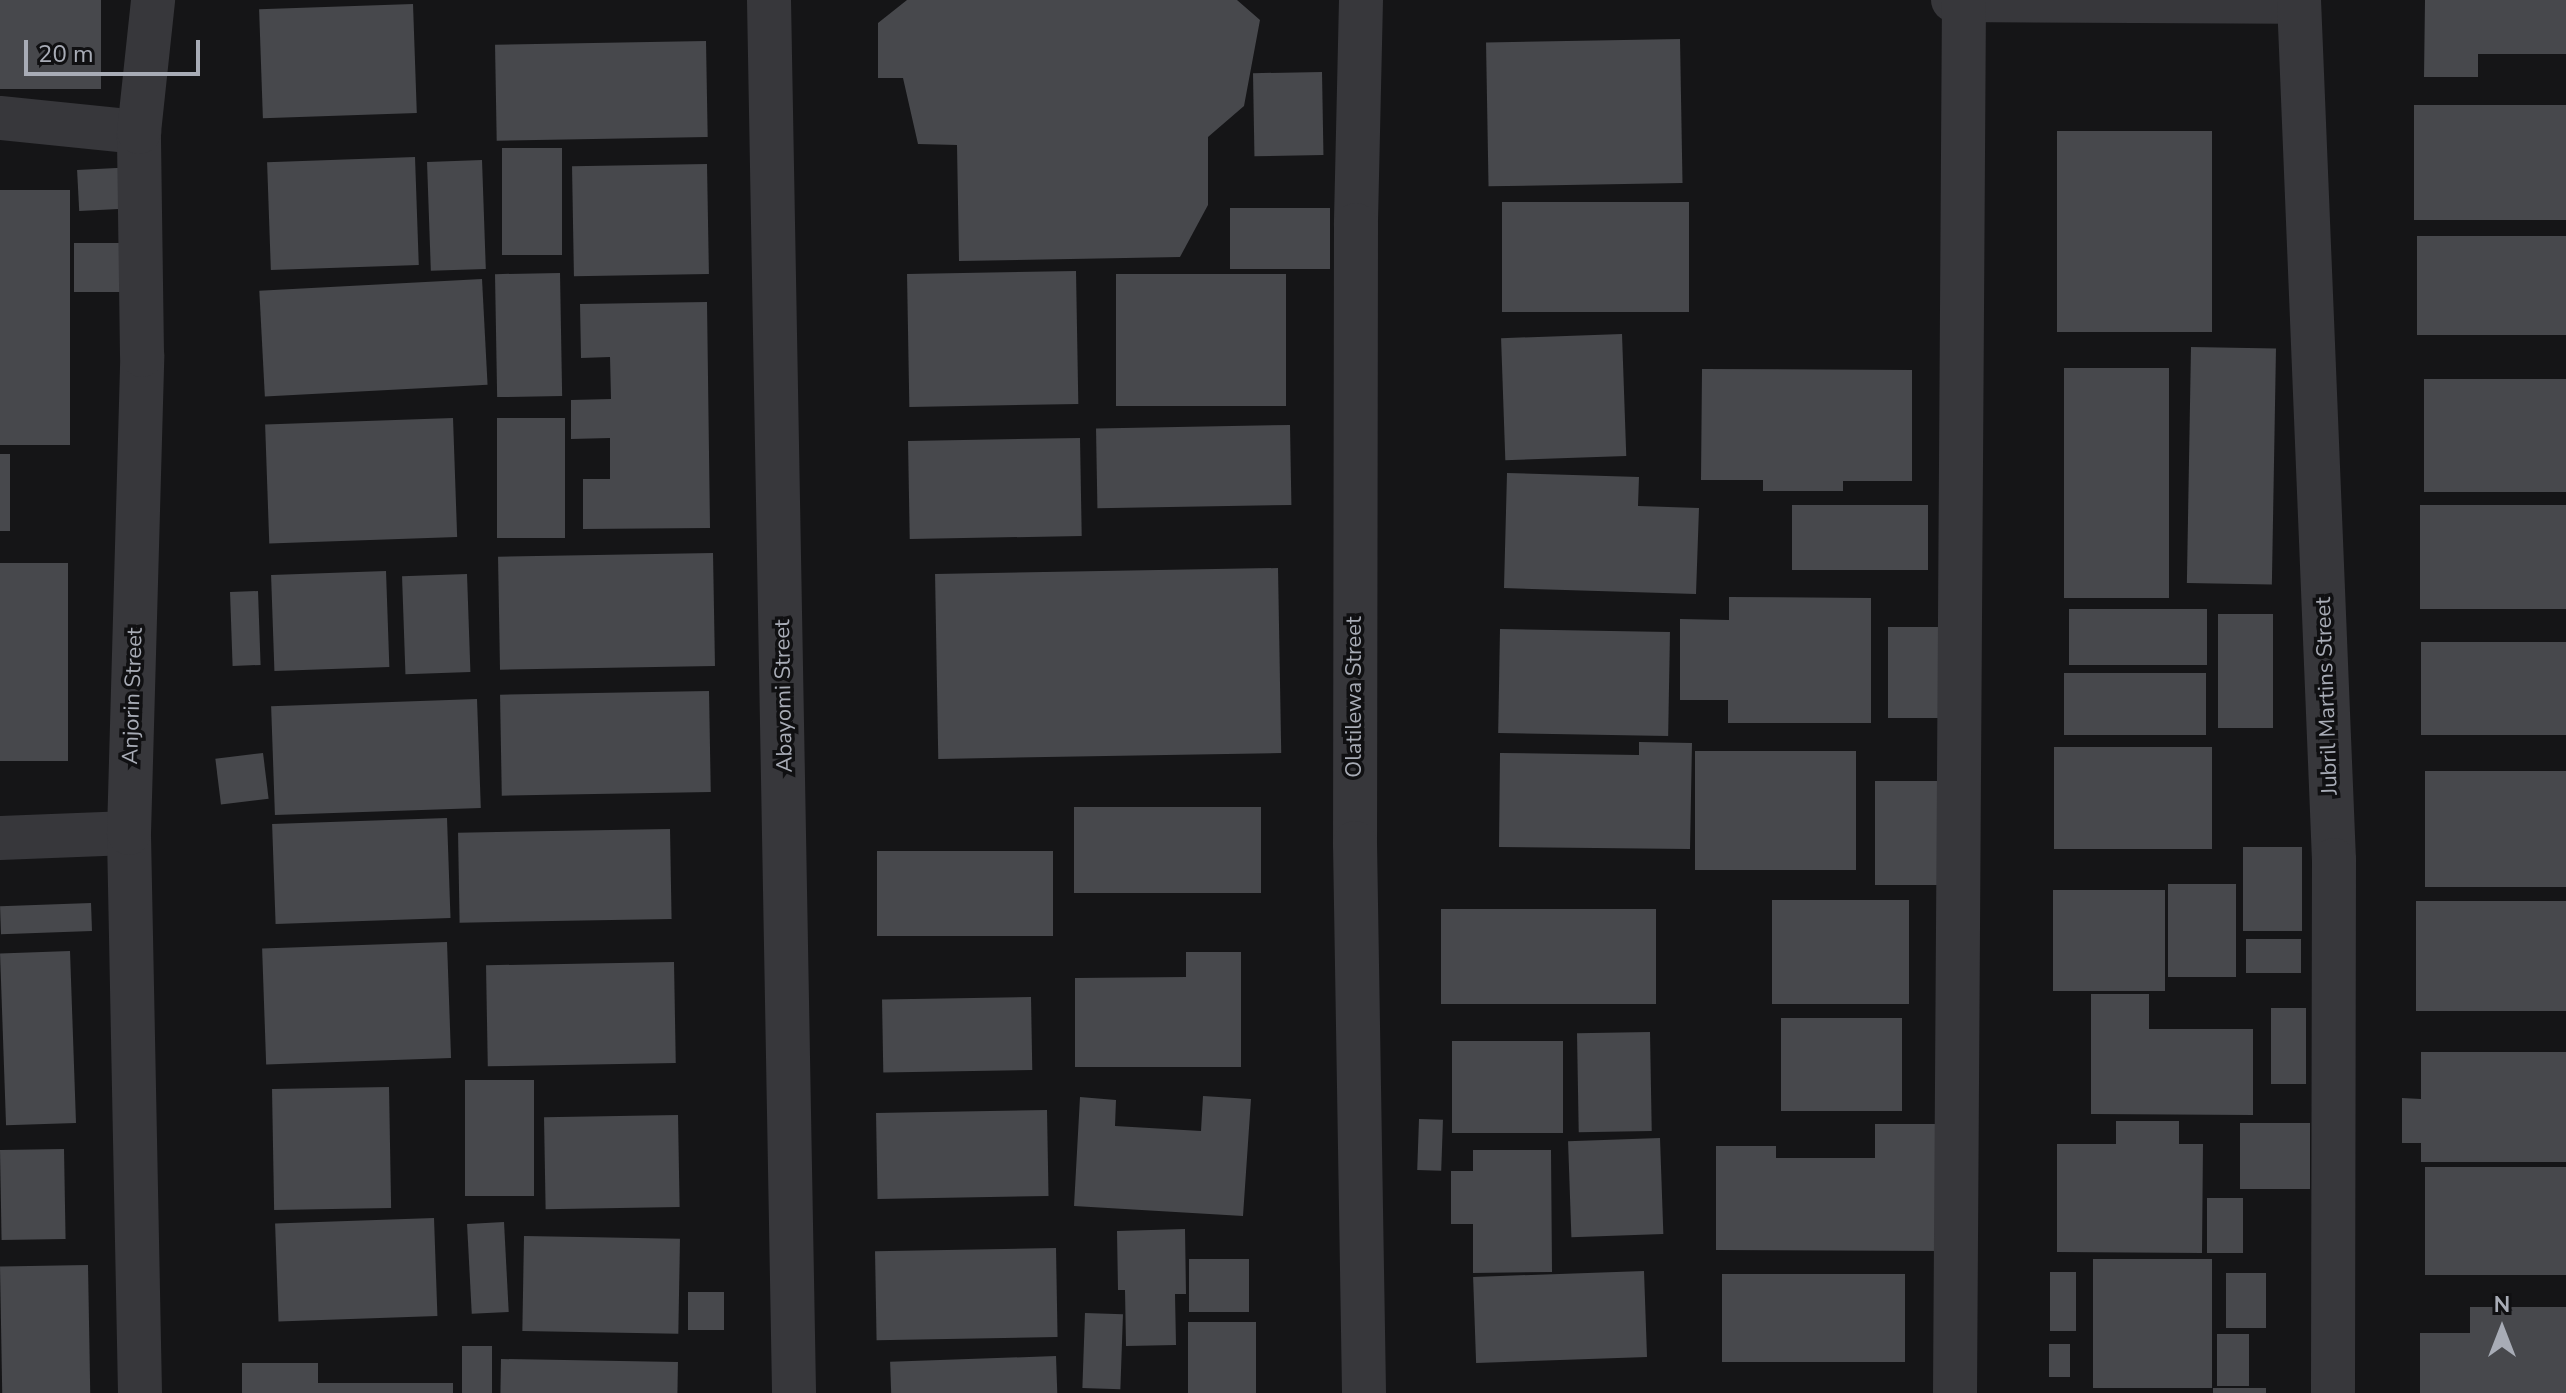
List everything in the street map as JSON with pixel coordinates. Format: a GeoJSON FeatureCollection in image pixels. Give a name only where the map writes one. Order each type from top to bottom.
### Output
{"type":"FeatureCollection","features":[{"type":"Feature","properties":{"kind":"street","name":"Anjorin Street"},"geometry":{"type":"LineString","coordinates":[[140,1393],[129,833],[142,355],[139,132],[153,0]]}},
{"type":"Feature","properties":{"kind":"street","name":"Abayomi Street"},"geometry":{"type":"LineString","coordinates":[[769,0],[794,1393]]}},
{"type":"Feature","properties":{"kind":"street","name":"Olatilewa Street"},"geometry":{"type":"LineString","coordinates":[[1361,0],[1356,225],[1355,843],[1364,1393]]}},
{"type":"Feature","properties":{"kind":"street"},"geometry":{"type":"LineString","coordinates":[[1953,0],[2299,1]]}},
{"type":"Feature","properties":{"kind":"street"},"geometry":{"type":"LineString","coordinates":[[1955,1393],[1964,0]]}},
{"type":"Feature","properties":{"kind":"street","name":"Jubril Martins Street"},"geometry":{"type":"LineString","coordinates":[[2299,1],[2334,860],[2333,1393]]}},
{"type":"Feature","properties":{"kind":"street"},"geometry":{"type":"LineString","coordinates":[[0,118],[139,132]]}},
{"type":"Feature","properties":{"kind":"street"},"geometry":{"type":"LineString","coordinates":[[0,838],[129,833]]}},
{"type":"Feature","properties":{"kind":"building"},"geometry":{"type":"Polygon","coordinates":[[[0,0],[101,0],[101,89],[0,89],[0,0]]]}},
{"type":"Feature","properties":{"kind":"building"},"geometry":{"type":"Polygon","coordinates":[[[907,0],[1237,0],[1260,20],[1244,106],[1208,137],[1208,205],[1180,257],[959,261],[957,145],[918,144],[903,78],[878,78],[878,23],[907,0]]]}},
{"type":"Feature","properties":{"kind":"building"},"geometry":{"type":"Polygon","coordinates":[[[2425,0],[2566,0],[2566,54],[2478,54],[2478,77],[2424,77],[2425,0]]]}},
{"type":"Feature","properties":{"kind":"building"},"geometry":{"type":"Polygon","coordinates":[[[413,4],[417,113],[263,118],[259,9],[413,4]]]}},
{"type":"Feature","properties":{"kind":"building"},"geometry":{"type":"Polygon","coordinates":[[[1680,39],[1683,183],[1489,186],[1486,42],[1680,39]]]}},
{"type":"Feature","properties":{"kind":"building"},"geometry":{"type":"Polygon","coordinates":[[[706,41],[708,137],[497,141],[495,45],[706,41]]]}},
{"type":"Feature","properties":{"kind":"building"},"geometry":{"type":"Polygon","coordinates":[[[1322,72],[1323,155],[1254,156],[1253,73],[1322,72]]]}},
{"type":"Feature","properties":{"kind":"building"},"geometry":{"type":"Polygon","coordinates":[[[2414,105],[2566,105],[2566,220],[2414,220],[2414,105]]]}},
{"type":"Feature","properties":{"kind":"building"},"geometry":{"type":"Polygon","coordinates":[[[2057,131],[2212,131],[2212,332],[2057,332],[2057,131]]]}},
{"type":"Feature","properties":{"kind":"building"},"geometry":{"type":"Polygon","coordinates":[[[502,148],[562,148],[562,255],[502,255],[502,148]]]}},
{"type":"Feature","properties":{"kind":"building"},"geometry":{"type":"Polygon","coordinates":[[[415,157],[419,265],[271,270],[267,162],[415,157]]]}},
{"type":"Feature","properties":{"kind":"building"},"geometry":{"type":"Polygon","coordinates":[[[482,160],[486,269],[431,271],[427,162],[482,160]]]}},
{"type":"Feature","properties":{"kind":"building"},"geometry":{"type":"Polygon","coordinates":[[[707,164],[709,274],[574,276],[572,166],[707,164]]]}},
{"type":"Feature","properties":{"kind":"building"},"geometry":{"type":"Polygon","coordinates":[[[136,167],[138,208],[79,211],[77,170],[136,167]]]}},
{"type":"Feature","properties":{"kind":"building"},"geometry":{"type":"Polygon","coordinates":[[[0,190],[70,190],[70,445],[0,445],[0,190]]]}},
{"type":"Feature","properties":{"kind":"building"},"geometry":{"type":"Polygon","coordinates":[[[1502,202],[1689,202],[1689,312],[1502,312],[1502,202]]]}},
{"type":"Feature","properties":{"kind":"building"},"geometry":{"type":"Polygon","coordinates":[[[1230,208],[1330,208],[1330,269],[1230,269],[1230,208]]]}},
{"type":"Feature","properties":{"kind":"building"},"geometry":{"type":"Polygon","coordinates":[[[2417,236],[2566,236],[2566,335],[2417,335],[2417,236]]]}},
{"type":"Feature","properties":{"kind":"building"},"geometry":{"type":"Polygon","coordinates":[[[74,243],[139,243],[139,292],[74,292],[74,243]]]}},
{"type":"Feature","properties":{"kind":"building"},"geometry":{"type":"Polygon","coordinates":[[[1076,271],[1078,404],[909,407],[907,274],[1076,271]]]}},
{"type":"Feature","properties":{"kind":"building"},"geometry":{"type":"Polygon","coordinates":[[[560,273],[562,396],[497,397],[495,274],[560,273]]]}},
{"type":"Feature","properties":{"kind":"building"},"geometry":{"type":"Polygon","coordinates":[[[1116,274],[1286,274],[1286,406],[1116,406],[1116,274]]]}},
{"type":"Feature","properties":{"kind":"building"},"geometry":{"type":"Polygon","coordinates":[[[482,279],[488,385],[265,397],[259,291],[482,279]]]}},
{"type":"Feature","properties":{"kind":"building"},"geometry":{"type":"Polygon","coordinates":[[[707,302],[710,528],[583,529],[583,479],[610,479],[610,438],[571,439],[571,400],[611,399],[610,357],[581,358],[580,304],[707,302]]]}},
{"type":"Feature","properties":{"kind":"building"},"geometry":{"type":"Polygon","coordinates":[[[1622,334],[1626,456],[1505,460],[1501,338],[1622,334]]]}},
{"type":"Feature","properties":{"kind":"building"},"geometry":{"type":"Polygon","coordinates":[[[2191,347],[2276,348],[2272,584],[2187,583],[2191,347]]]}},
{"type":"Feature","properties":{"kind":"building"},"geometry":{"type":"Polygon","coordinates":[[[2064,368],[2169,368],[2169,598],[2064,598],[2064,368]]]}},
{"type":"Feature","properties":{"kind":"building"},"geometry":{"type":"Polygon","coordinates":[[[1702,369],[1912,370],[1912,481],[1843,481],[1843,491],[1763,491],[1763,480],[1701,480],[1702,369]]]}},
{"type":"Feature","properties":{"kind":"building"},"geometry":{"type":"Polygon","coordinates":[[[2424,379],[2566,379],[2566,492],[2424,492],[2424,379]]]}},
{"type":"Feature","properties":{"kind":"building"},"geometry":{"type":"Polygon","coordinates":[[[453,418],[457,537],[269,543],[265,425],[453,418]]]}},
{"type":"Feature","properties":{"kind":"building"},"geometry":{"type":"Polygon","coordinates":[[[497,418],[565,418],[565,538],[497,538],[497,418]]]}},
{"type":"Feature","properties":{"kind":"building"},"geometry":{"type":"Polygon","coordinates":[[[1290,425],[1291,505],[1097,508],[1096,428],[1290,425]]]}},
{"type":"Feature","properties":{"kind":"building"},"geometry":{"type":"Polygon","coordinates":[[[1080,438],[1082,536],[910,539],[908,441],[1080,438]]]}},
{"type":"Feature","properties":{"kind":"building"},"geometry":{"type":"Polygon","coordinates":[[[0,454],[10,454],[10,531],[0,531],[0,454]]]}},
{"type":"Feature","properties":{"kind":"building"},"geometry":{"type":"Polygon","coordinates":[[[1507,473],[1639,477],[1638,506],[1699,508],[1696,594],[1504,588],[1507,473]]]}},
{"type":"Feature","properties":{"kind":"building"},"geometry":{"type":"Polygon","coordinates":[[[1792,505],[1928,505],[1928,570],[1792,570],[1792,505]]]}},
{"type":"Feature","properties":{"kind":"building"},"geometry":{"type":"Polygon","coordinates":[[[2420,505],[2566,505],[2566,609],[2420,609],[2420,505]]]}},
{"type":"Feature","properties":{"kind":"building"},"geometry":{"type":"Polygon","coordinates":[[[713,553],[715,666],[500,670],[498,557],[713,553]]]}},
{"type":"Feature","properties":{"kind":"building"},"geometry":{"type":"Polygon","coordinates":[[[0,563],[68,563],[68,761],[0,761],[0,563]]]}},
{"type":"Feature","properties":{"kind":"building"},"geometry":{"type":"Polygon","coordinates":[[[1278,568],[1281,753],[938,759],[935,574],[1278,568]]]}},
{"type":"Feature","properties":{"kind":"building"},"geometry":{"type":"Polygon","coordinates":[[[386,571],[389,667],[274,671],[271,575],[386,571]]]}},
{"type":"Feature","properties":{"kind":"building"},"geometry":{"type":"Polygon","coordinates":[[[467,574],[470,672],[405,674],[402,576],[467,574]]]}},
{"type":"Feature","properties":{"kind":"building"},"geometry":{"type":"Polygon","coordinates":[[[258,591],[261,665],[233,666],[230,592],[258,591]]]}},
{"type":"Feature","properties":{"kind":"building"},"geometry":{"type":"Polygon","coordinates":[[[1729,597],[1871,598],[1871,723],[1728,723],[1728,700],[1680,700],[1680,619],[1729,620],[1729,597]]]}},
{"type":"Feature","properties":{"kind":"building"},"geometry":{"type":"Polygon","coordinates":[[[2069,609],[2207,609],[2207,665],[2069,665],[2069,609]]]}},
{"type":"Feature","properties":{"kind":"building"},"geometry":{"type":"Polygon","coordinates":[[[2218,614],[2273,614],[2273,728],[2218,728],[2218,614]]]}},
{"type":"Feature","properties":{"kind":"building"},"geometry":{"type":"Polygon","coordinates":[[[1888,627],[1952,627],[1952,718],[1888,718],[1888,627]]]}},
{"type":"Feature","properties":{"kind":"building"},"geometry":{"type":"Polygon","coordinates":[[[1500,629],[1670,632],[1668,736],[1498,733],[1500,629]]]}},
{"type":"Feature","properties":{"kind":"building"},"geometry":{"type":"Polygon","coordinates":[[[2421,642],[2566,642],[2566,735],[2421,735],[2421,642]]]}},
{"type":"Feature","properties":{"kind":"building"},"geometry":{"type":"Polygon","coordinates":[[[2064,673],[2206,673],[2206,735],[2064,735],[2064,673]]]}},
{"type":"Feature","properties":{"kind":"building"},"geometry":{"type":"Polygon","coordinates":[[[709,691],[711,792],[502,796],[500,695],[709,691]]]}},
{"type":"Feature","properties":{"kind":"building"},"geometry":{"type":"Polygon","coordinates":[[[477,699],[481,808],[275,815],[271,706],[477,699]]]}},
{"type":"Feature","properties":{"kind":"building"},"geometry":{"type":"Polygon","coordinates":[[[1639,742],[1692,743],[1690,849],[1499,847],[1500,753],[1639,755],[1639,742]]]}},
{"type":"Feature","properties":{"kind":"building"},"geometry":{"type":"Polygon","coordinates":[[[2054,747],[2212,747],[2212,849],[2054,849],[2054,747]]]}},
{"type":"Feature","properties":{"kind":"building"},"geometry":{"type":"Polygon","coordinates":[[[1695,751],[1856,751],[1856,870],[1695,870],[1695,751]]]}},
{"type":"Feature","properties":{"kind":"building"},"geometry":{"type":"Polygon","coordinates":[[[263,753],[269,799],[221,805],[215,759],[263,753]]]}},
{"type":"Feature","properties":{"kind":"building"},"geometry":{"type":"Polygon","coordinates":[[[2425,771],[2566,771],[2566,887],[2425,887],[2425,771]]]}},
{"type":"Feature","properties":{"kind":"building"},"geometry":{"type":"Polygon","coordinates":[[[1875,781],[1945,781],[1945,885],[1875,885],[1875,781]]]}},
{"type":"Feature","properties":{"kind":"building"},"geometry":{"type":"Polygon","coordinates":[[[1074,807],[1261,807],[1261,893],[1074,893],[1074,807]]]}},
{"type":"Feature","properties":{"kind":"building"},"geometry":{"type":"Polygon","coordinates":[[[447,818],[450,918],[276,924],[272,824],[447,818]]]}},
{"type":"Feature","properties":{"kind":"building"},"geometry":{"type":"Polygon","coordinates":[[[670,829],[672,919],[460,923],[458,833],[670,829]]]}},
{"type":"Feature","properties":{"kind":"building"},"geometry":{"type":"Polygon","coordinates":[[[2243,847],[2302,847],[2302,931],[2243,931],[2243,847]]]}},
{"type":"Feature","properties":{"kind":"building"},"geometry":{"type":"Polygon","coordinates":[[[877,851],[1053,851],[1053,936],[877,936],[877,851]]]}},
{"type":"Feature","properties":{"kind":"building"},"geometry":{"type":"Polygon","coordinates":[[[2168,884],[2236,884],[2236,977],[2168,977],[2168,884]]]}},
{"type":"Feature","properties":{"kind":"building"},"geometry":{"type":"Polygon","coordinates":[[[2053,890],[2165,890],[2165,991],[2053,991],[2053,890]]]}},
{"type":"Feature","properties":{"kind":"building"},"geometry":{"type":"Polygon","coordinates":[[[1772,900],[1909,900],[1909,1004],[1772,1004],[1772,900]]]}},
{"type":"Feature","properties":{"kind":"building"},"geometry":{"type":"Polygon","coordinates":[[[2416,901],[2566,901],[2566,1011],[2416,1011],[2416,901]]]}},
{"type":"Feature","properties":{"kind":"building"},"geometry":{"type":"Polygon","coordinates":[[[91,903],[92,931],[1,934],[0,906],[91,903]]]}},
{"type":"Feature","properties":{"kind":"building"},"geometry":{"type":"Polygon","coordinates":[[[1441,909],[1656,909],[1656,1004],[1441,1004],[1441,909]]]}},
{"type":"Feature","properties":{"kind":"building"},"geometry":{"type":"Polygon","coordinates":[[[2246,939],[2301,939],[2301,973],[2246,973],[2246,939]]]}},
{"type":"Feature","properties":{"kind":"building"},"geometry":{"type":"Polygon","coordinates":[[[447,942],[451,1058],[266,1064],[262,948],[447,942]]]}},
{"type":"Feature","properties":{"kind":"building"},"geometry":{"type":"Polygon","coordinates":[[[70,951],[76,1123],[6,1125],[0,953],[70,951]]]}},
{"type":"Feature","properties":{"kind":"building"},"geometry":{"type":"Polygon","coordinates":[[[1186,952],[1241,952],[1241,1067],[1075,1067],[1075,978],[1186,977],[1186,952]]]}},
{"type":"Feature","properties":{"kind":"building"},"geometry":{"type":"Polygon","coordinates":[[[674,962],[676,1063],[488,1066],[486,965],[674,962]]]}},
{"type":"Feature","properties":{"kind":"building"},"geometry":{"type":"Polygon","coordinates":[[[2091,994],[2149,994],[2149,1029],[2253,1029],[2253,1115],[2091,1114],[2091,994]]]}},
{"type":"Feature","properties":{"kind":"building"},"geometry":{"type":"Polygon","coordinates":[[[1031,997],[1032,1070],[883,1073],[882,1000],[1031,997]]]}},
{"type":"Feature","properties":{"kind":"building"},"geometry":{"type":"Polygon","coordinates":[[[2271,1008],[2306,1008],[2306,1084],[2271,1084],[2271,1008]]]}},
{"type":"Feature","properties":{"kind":"building"},"geometry":{"type":"Polygon","coordinates":[[[1781,1018],[1902,1018],[1902,1111],[1781,1111],[1781,1018]]]}},
{"type":"Feature","properties":{"kind":"building"},"geometry":{"type":"Polygon","coordinates":[[[1650,1032],[1652,1131],[1579,1132],[1577,1033],[1650,1032]]]}},
{"type":"Feature","properties":{"kind":"building"},"geometry":{"type":"Polygon","coordinates":[[[1452,1041],[1563,1041],[1563,1133],[1452,1133],[1452,1041]]]}},
{"type":"Feature","properties":{"kind":"building"},"geometry":{"type":"Polygon","coordinates":[[[2421,1052],[2566,1052],[2566,1162],[2421,1162],[2421,1143],[2402,1143],[2402,1098],[2421,1099],[2421,1052]]]}},
{"type":"Feature","properties":{"kind":"building"},"geometry":{"type":"Polygon","coordinates":[[[465,1080],[534,1080],[534,1196],[465,1196],[465,1080]]]}},
{"type":"Feature","properties":{"kind":"building"},"geometry":{"type":"Polygon","coordinates":[[[389,1087],[391,1208],[274,1210],[272,1089],[389,1087]]]}},
{"type":"Feature","properties":{"kind":"building"},"geometry":{"type":"Polygon","coordinates":[[[1203,1096],[1251,1099],[1243,1216],[1074,1206],[1080,1097],[1116,1100],[1115,1126],[1201,1131],[1203,1096]]]}},
{"type":"Feature","properties":{"kind":"building"},"geometry":{"type":"Polygon","coordinates":[[[1047,1110],[1049,1196],[878,1199],[876,1113],[1047,1110]]]}},
{"type":"Feature","properties":{"kind":"building"},"geometry":{"type":"Polygon","coordinates":[[[678,1115],[680,1207],[546,1209],[544,1117],[678,1115]]]}},
{"type":"Feature","properties":{"kind":"building"},"geometry":{"type":"Polygon","coordinates":[[[1419,1119],[1443,1120],[1441,1171],[1417,1170],[1419,1119]]]}},
{"type":"Feature","properties":{"kind":"building"},"geometry":{"type":"Polygon","coordinates":[[[2116,1121],[2179,1121],[2179,1144],[2203,1144],[2202,1253],[2057,1252],[2057,1144],[2116,1144],[2116,1121]]]}},
{"type":"Feature","properties":{"kind":"building"},"geometry":{"type":"Polygon","coordinates":[[[2240,1123],[2310,1123],[2310,1189],[2240,1189],[2240,1123]]]}},
{"type":"Feature","properties":{"kind":"building"},"geometry":{"type":"Polygon","coordinates":[[[1875,1124],[1947,1124],[1947,1251],[1716,1250],[1716,1146],[1776,1146],[1776,1158],[1875,1158],[1875,1124]]]}},
{"type":"Feature","properties":{"kind":"building"},"geometry":{"type":"Polygon","coordinates":[[[1660,1138],[1663,1234],[1571,1237],[1568,1141],[1660,1138]]]}},
{"type":"Feature","properties":{"kind":"building"},"geometry":{"type":"Polygon","coordinates":[[[64,1149],[66,1239],[2,1240],[0,1150],[64,1149]]]}},
{"type":"Feature","properties":{"kind":"building"},"geometry":{"type":"Polygon","coordinates":[[[1473,1150],[1551,1150],[1552,1272],[1473,1273],[1473,1224],[1451,1224],[1451,1171],[1473,1171],[1473,1150]]]}},
{"type":"Feature","properties":{"kind":"building"},"geometry":{"type":"Polygon","coordinates":[[[2425,1167],[2566,1167],[2566,1275],[2425,1275],[2425,1167]]]}},
{"type":"Feature","properties":{"kind":"building"},"geometry":{"type":"Polygon","coordinates":[[[2207,1198],[2243,1198],[2243,1253],[2207,1253],[2207,1198]]]}},
{"type":"Feature","properties":{"kind":"building"},"geometry":{"type":"Polygon","coordinates":[[[434,1218],[437,1316],[279,1321],[275,1224],[434,1218]]]}},
{"type":"Feature","properties":{"kind":"building"},"geometry":{"type":"Polygon","coordinates":[[[504,1222],[509,1312],[472,1314],[467,1224],[504,1222]]]}},
{"type":"Feature","properties":{"kind":"building"},"geometry":{"type":"Polygon","coordinates":[[[1185,1229],[1186,1294],[1175,1294],[1176,1345],[1126,1346],[1125,1290],[1118,1290],[1117,1231],[1185,1229]]]}},
{"type":"Feature","properties":{"kind":"building"},"geometry":{"type":"Polygon","coordinates":[[[524,1236],[680,1239],[678,1334],[522,1331],[524,1236]]]}},
{"type":"Feature","properties":{"kind":"building"},"geometry":{"type":"Polygon","coordinates":[[[1056,1248],[1058,1337],[877,1340],[875,1251],[1056,1248]]]}},
{"type":"Feature","properties":{"kind":"building"},"geometry":{"type":"Polygon","coordinates":[[[1189,1259],[1249,1259],[1249,1312],[1189,1312],[1189,1259]]]}},
{"type":"Feature","properties":{"kind":"building"},"geometry":{"type":"Polygon","coordinates":[[[2093,1259],[2212,1259],[2212,1388],[2093,1388],[2093,1259]]]}},
{"type":"Feature","properties":{"kind":"building"},"geometry":{"type":"Polygon","coordinates":[[[88,1265],[90,1393],[2,1393],[0,1267],[88,1265]]]}},
{"type":"Feature","properties":{"kind":"building"},"geometry":{"type":"Polygon","coordinates":[[[1644,1271],[1647,1357],[1476,1363],[1473,1277],[1644,1271]]]}},
{"type":"Feature","properties":{"kind":"building"},"geometry":{"type":"Polygon","coordinates":[[[2050,1272],[2076,1272],[2076,1331],[2050,1331],[2050,1272]]]}},
{"type":"Feature","properties":{"kind":"building"},"geometry":{"type":"Polygon","coordinates":[[[2226,1273],[2266,1273],[2266,1328],[2226,1328],[2226,1273]]]}},
{"type":"Feature","properties":{"kind":"building"},"geometry":{"type":"Polygon","coordinates":[[[1722,1274],[1905,1274],[1905,1362],[1722,1362],[1722,1274]]]}},
{"type":"Feature","properties":{"kind":"building"},"geometry":{"type":"Polygon","coordinates":[[[688,1292],[724,1292],[724,1330],[688,1330],[688,1292]]]}},
{"type":"Feature","properties":{"kind":"building"},"geometry":{"type":"Polygon","coordinates":[[[2470,1307],[2566,1307],[2566,1393],[2420,1393],[2420,1333],[2470,1333],[2470,1307]]]}},
{"type":"Feature","properties":{"kind":"building"},"geometry":{"type":"Polygon","coordinates":[[[1085,1313],[1123,1314],[1120,1389],[1082,1388],[1085,1313]]]}},
{"type":"Feature","properties":{"kind":"building"},"geometry":{"type":"Polygon","coordinates":[[[1188,1322],[1256,1322],[1256,1393],[1188,1393],[1188,1322]]]}},
{"type":"Feature","properties":{"kind":"building"},"geometry":{"type":"Polygon","coordinates":[[[2217,1334],[2249,1334],[2249,1386],[2217,1386],[2217,1334]]]}},
{"type":"Feature","properties":{"kind":"building"},"geometry":{"type":"Polygon","coordinates":[[[2049,1344],[2070,1344],[2070,1377],[2049,1377],[2049,1344]]]}},
{"type":"Feature","properties":{"kind":"building"},"geometry":{"type":"Polygon","coordinates":[[[462,1346],[492,1346],[492,1393],[462,1393],[462,1346]]]}},
{"type":"Feature","properties":{"kind":"building"},"geometry":{"type":"Polygon","coordinates":[[[1056,1356],[1057,1393],[891,1393],[890,1362],[1056,1356]]]}},
{"type":"Feature","properties":{"kind":"building"},"geometry":{"type":"Polygon","coordinates":[[[501,1359],[678,1362],[677,1393],[500,1393],[501,1359]]]}},
{"type":"Feature","properties":{"kind":"building"},"geometry":{"type":"Polygon","coordinates":[[[242,1363],[318,1363],[318,1383],[453,1383],[453,1393],[242,1393],[242,1363]]]}},
{"type":"Feature","properties":{"kind":"building"},"geometry":{"type":"Polygon","coordinates":[[[2213,1388],[2266,1388],[2266,1393],[2213,1393],[2213,1388]]]}}]}
